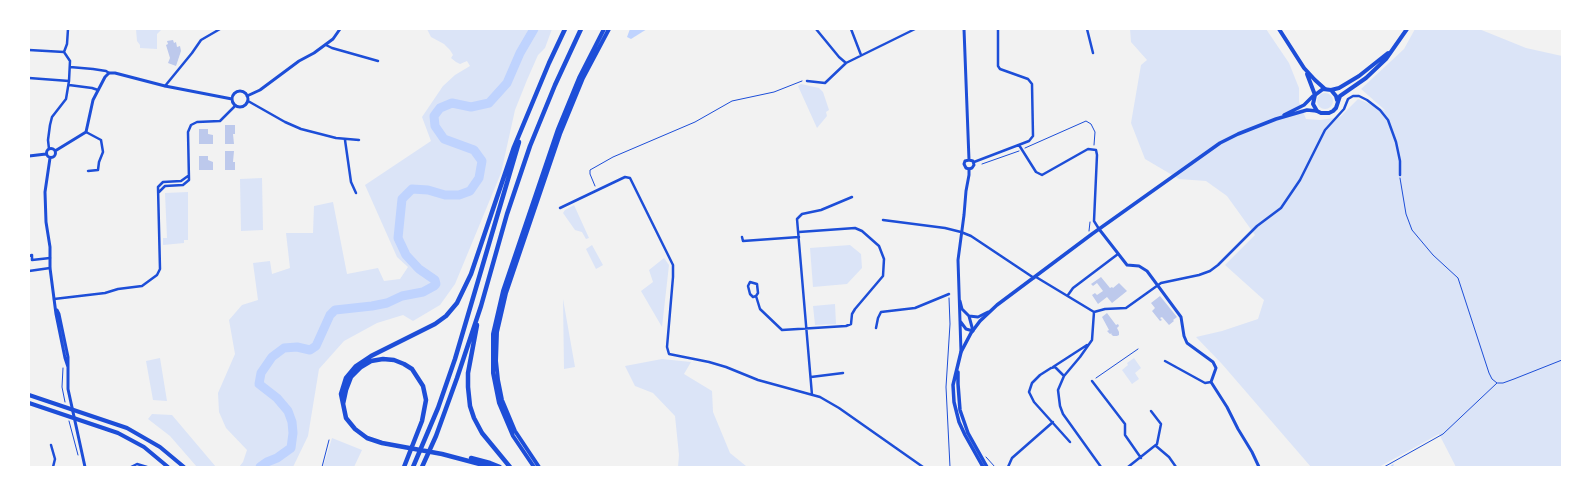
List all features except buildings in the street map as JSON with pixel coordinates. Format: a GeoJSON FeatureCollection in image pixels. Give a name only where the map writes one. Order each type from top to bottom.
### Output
{"type":"FeatureCollection","features":[{"type":"Feature","properties":{"kind":"highway"},"geometry":{"type":"LineString","coordinates":[[490,467],[442,454],[377,442],[361,435],[351,425],[345,413],[341,398],[342,389],[346,378],[356,366],[371,356],[435,324],[446,316],[457,303],[468,280],[501,182],[546,69],[565,29]]}},
{"type":"Feature","properties":{"kind":"highway"},"geometry":{"type":"LineString","coordinates":[[422,467],[450,398],[481,306],[507,214],[528,153],[555,85],[581,29]]}},
{"type":"Feature","properties":{"kind":"highway"},"geometry":{"type":"LineString","coordinates":[[413,467],[438,408],[528,116]]}},
{"type":"Feature","properties":{"kind":"highway"},"geometry":{"type":"LineString","coordinates":[[481,306],[468,373],[470,406],[474,418],[482,433],[510,467]]}},
{"type":"Feature","properties":{"kind":"highway"},"geometry":{"type":"LineString","coordinates":[[343,406],[346,390],[351,377],[361,367],[371,361],[383,359],[394,360],[412,369],[423,386],[426,400],[422,421],[404,467]]}},
{"type":"Feature","properties":{"kind":"highway"},"geometry":{"type":"LineString","coordinates":[[448,456],[482,460],[500,467]]}},
{"type":"Feature","properties":{"kind":"main road"},"geometry":{"type":"LineString","coordinates":[[534,467],[513,436],[499,403],[493,373],[493,334],[504,286],[558,129],[579,78],[604,29]]}},
{"type":"Feature","properties":{"kind":"main road"},"geometry":{"type":"LineString","coordinates":[[539,467],[515,431],[502,400],[496,361],[497,332],[506,293],[562,129],[586,72],[608,29]]}},
{"type":"Feature","properties":{"kind":"main road"},"geometry":{"type":"LineString","coordinates":[[1279,29],[1304,68],[1325,89]]}},
{"type":"Feature","properties":{"kind":"main road"},"geometry":{"type":"LineString","coordinates":[[1337,100],[1345,92],[1366,78],[1386,59],[1407,29]]}},
{"type":"Feature","properties":{"kind":"main road"},"geometry":{"type":"LineString","coordinates":[[983,467],[965,435],[956,412],[954,386],[961,352],[973,331],[990,312],[1099,229],[1220,143],[1276,119],[1304,105],[1319,90],[1339,88],[1359,76],[1394,47]]}},
{"type":"Feature","properties":{"kind":"main road"},"geometry":{"type":"LineString","coordinates":[[1304,68],[1314,95],[1313,104],[1318,111]]}},
{"type":"Feature","properties":{"kind":"main road"},"geometry":{"type":"LineString","coordinates":[[1276,119],[1307,110],[1325,113],[1333,111],[1337,104],[1337,100],[1336,96],[1331,90]]}},
{"type":"Feature","properties":{"kind":"main road"},"geometry":{"type":"LineString","coordinates":[[959,359],[958,384],[960,410],[968,433],[987,467]]}},
{"type":"Feature","properties":{"kind":"main road"},"geometry":{"type":"LineString","coordinates":[[29,395],[127,428],[160,447],[184,467]]}},
{"type":"Feature","properties":{"kind":"main road"},"geometry":{"type":"LineString","coordinates":[[29,403],[118,433],[144,447],[168,467]]}},
{"type":"Feature","properties":{"kind":"street"},"geometry":{"type":"LineString","coordinates":[[64,52],[67,44],[68,29]]}},
{"type":"Feature","properties":{"kind":"street"},"geometry":{"type":"LineString","coordinates":[[165,86],[201,40],[220,29]]}},
{"type":"Feature","properties":{"kind":"street"},"geometry":{"type":"LineString","coordinates":[[235,106],[243,106],[247,98],[299,61],[312,55],[326,45],[333,39],[340,29]]}},
{"type":"Feature","properties":{"kind":"street"},"geometry":{"type":"LineString","coordinates":[[816,29],[839,57],[846,63]]}},
{"type":"Feature","properties":{"kind":"street"},"geometry":{"type":"LineString","coordinates":[[851,29],[861,55]]}},
{"type":"Feature","properties":{"kind":"street"},"geometry":{"type":"LineString","coordinates":[[807,81],[825,83],[846,63],[915,29]]}},
{"type":"Feature","properties":{"kind":"street"},"geometry":{"type":"LineString","coordinates":[[964,29],[969,160]]}},
{"type":"Feature","properties":{"kind":"street"},"geometry":{"type":"LineString","coordinates":[[969,160],[974,162],[1029,142],[1033,136],[1032,84],[1028,79],[1003,71],[998,66],[998,29]]}},
{"type":"Feature","properties":{"kind":"street"},"geometry":{"type":"LineString","coordinates":[[1087,29],[1093,53]]}},
{"type":"Feature","properties":{"kind":"street"},"geometry":{"type":"LineString","coordinates":[[326,45],[378,61]]}},
{"type":"Feature","properties":{"kind":"street"},"geometry":{"type":"LineString","coordinates":[[29,50],[64,52]]}},
{"type":"Feature","properties":{"kind":"street"},"geometry":{"type":"LineString","coordinates":[[46,154],[49,149],[48,140],[51,120],[64,102],[69,83],[69,59],[64,52]]}},
{"type":"Feature","properties":{"kind":"street"},"geometry":{"type":"LineString","coordinates":[[70,67],[99,70],[165,86],[232,99]]}},
{"type":"Feature","properties":{"kind":"street"},"geometry":{"type":"LineString","coordinates":[[85,467],[68,389],[68,367],[56,314],[50,268],[45,192],[50,158],[54,156],[55,151],[86,132],[91,107],[98,90],[109,73]]}},
{"type":"Feature","properties":{"kind":"street"},"geometry":{"type":"LineString","coordinates":[[29,78],[69,83],[98,90]]}},
{"type":"Feature","properties":{"kind":"street"},"geometry":{"type":"LineString","coordinates":[[235,106],[232,99],[233,94],[239,91],[243,92],[247,98],[293,126],[314,133],[345,140],[359,140]]}},
{"type":"Feature","properties":{"kind":"street"},"geometry":{"type":"LineString","coordinates":[[883,220],[946,228],[971,236],[1035,278],[1068,295],[1094,312],[1105,309],[1126,308],[1162,282],[1190,278],[1210,271],[1238,247],[1258,226],[1278,212],[1300,180],[1325,130],[1344,109],[1350,97],[1356,95],[1362,97],[1386,116],[1391,125],[1396,142],[1400,161],[1400,175]]}},
{"type":"Feature","properties":{"kind":"street"},"geometry":{"type":"LineString","coordinates":[[54,299],[139,287],[158,275],[160,271],[158,187],[162,182],[181,181],[188,176],[188,132],[190,126],[197,122],[220,121],[235,106]]}},
{"type":"Feature","properties":{"kind":"street"},"geometry":{"type":"LineString","coordinates":[[86,132],[101,140],[103,152],[98,170],[88,171]]}},
{"type":"Feature","properties":{"kind":"street"},"geometry":{"type":"LineString","coordinates":[[345,140],[351,182],[356,193]]}},
{"type":"Feature","properties":{"kind":"street"},"geometry":{"type":"LineString","coordinates":[[1019,145],[1036,172],[1042,175],[1088,149],[1096,150],[1094,221],[1127,265],[1144,268],[1181,317],[1186,342],[1213,362],[1215,365],[1211,382],[1227,407],[1260,467]]}},
{"type":"Feature","properties":{"kind":"street"},"geometry":{"type":"LineString","coordinates":[[49,149],[55,151]]}},
{"type":"Feature","properties":{"kind":"street"},"geometry":{"type":"LineString","coordinates":[[29,156],[46,154]]}},
{"type":"Feature","properties":{"kind":"street"},"geometry":{"type":"LineString","coordinates":[[46,154],[50,158]]}},
{"type":"Feature","properties":{"kind":"street"},"geometry":{"type":"LineString","coordinates":[[969,160],[965,161],[964,164],[969,170]]}},
{"type":"Feature","properties":{"kind":"street"},"geometry":{"type":"LineString","coordinates":[[961,352],[958,260],[969,170],[973,167],[974,162]]}},
{"type":"Feature","properties":{"kind":"street"},"geometry":{"type":"LineString","coordinates":[[560,208],[625,177],[632,179],[671,260],[673,277],[667,347],[669,354],[709,362],[758,380],[812,395],[839,408],[923,467]]}},
{"type":"Feature","properties":{"kind":"street"},"geometry":{"type":"LineString","coordinates":[[812,395],[808,329],[797,219],[802,214],[821,210],[852,197]]}},
{"type":"Feature","properties":{"kind":"street"},"geometry":{"type":"LineString","coordinates":[[756,296],[753,297],[750,294],[748,286],[750,282],[757,284],[758,293],[756,296],[760,309],[780,329],[786,331],[846,326],[851,324],[852,314],[855,309],[883,276],[884,259],[882,251],[877,243],[862,231],[855,228],[799,232]]}},
{"type":"Feature","properties":{"kind":"street"},"geometry":{"type":"LineString","coordinates":[[742,237],[743,241],[800,237]]}},
{"type":"Feature","properties":{"kind":"street"},"geometry":{"type":"LineString","coordinates":[[1068,295],[1070,290],[1078,283],[1118,254]]}},
{"type":"Feature","properties":{"kind":"street"},"geometry":{"type":"LineString","coordinates":[[29,256],[32,255],[32,260],[50,258]]}},
{"type":"Feature","properties":{"kind":"street"},"geometry":{"type":"LineString","coordinates":[[29,271],[50,268]]}},
{"type":"Feature","properties":{"kind":"street"},"geometry":{"type":"LineString","coordinates":[[958,283],[961,306],[969,316],[973,331]]}},
{"type":"Feature","properties":{"kind":"street"},"geometry":{"type":"LineString","coordinates":[[876,328],[881,312],[915,308],[949,294]]}},
{"type":"Feature","properties":{"kind":"street"},"geometry":{"type":"LineString","coordinates":[[969,316],[978,317],[990,312]]}},
{"type":"Feature","properties":{"kind":"street"},"geometry":{"type":"LineString","coordinates":[[1094,312],[1093,337],[1080,357],[1064,376],[1058,390],[1060,406],[1068,422],[1101,467]]}},
{"type":"Feature","properties":{"kind":"street"},"geometry":{"type":"LineString","coordinates":[[959,317],[962,325],[966,329],[973,331]]}},
{"type":"Feature","properties":{"kind":"street"},"geometry":{"type":"LineString","coordinates":[[1070,442],[1034,402],[1030,392],[1032,383],[1040,375],[1089,344]]}},
{"type":"Feature","properties":{"kind":"street"},"geometry":{"type":"LineString","coordinates":[[1165,361],[1204,383],[1211,382]]}},
{"type":"Feature","properties":{"kind":"street"},"geometry":{"type":"LineString","coordinates":[[1053,367],[1064,376]]}},
{"type":"Feature","properties":{"kind":"street"},"geometry":{"type":"LineString","coordinates":[[811,377],[842,373]]}},
{"type":"Feature","properties":{"kind":"street"},"geometry":{"type":"LineString","coordinates":[[1092,381],[1125,424],[1125,435],[1140,458]]}},
{"type":"Feature","properties":{"kind":"street"},"geometry":{"type":"LineString","coordinates":[[1128,467],[1156,446],[1161,424],[1151,411]]}},
{"type":"Feature","properties":{"kind":"street"},"geometry":{"type":"LineString","coordinates":[[1008,467],[1012,458],[1053,422]]}},
{"type":"Feature","properties":{"kind":"street"},"geometry":{"type":"LineString","coordinates":[[51,445],[55,459],[53,467]]}},
{"type":"Feature","properties":{"kind":"street"},"geometry":{"type":"LineString","coordinates":[[1156,446],[1166,454],[1176,467]]}},
{"type":"Feature","properties":{"kind":"street"},"geometry":{"type":"LineString","coordinates":[[131,467],[137,464],[147,467]]}},
{"type":"Feature","properties":{"kind":"path"},"geometry":{"type":"LineString","coordinates":[[597,190],[590,172],[592,168],[603,162],[695,122],[732,101],[774,92],[807,81]]}},
{"type":"Feature","properties":{"kind":"path"},"geometry":{"type":"LineString","coordinates":[[1400,175],[1408,222],[1422,244],[1458,278],[1489,373],[1492,379],[1497,383]]}},
{"type":"Feature","properties":{"kind":"path"},"geometry":{"type":"LineString","coordinates":[[949,294],[950,324],[946,387],[950,467]]}},
{"type":"Feature","properties":{"kind":"path"},"geometry":{"type":"LineString","coordinates":[[1092,381],[1138,349]]}},
{"type":"Feature","properties":{"kind":"path"},"geometry":{"type":"LineString","coordinates":[[1384,467],[1443,434],[1497,383],[1508,381],[1562,360]]}},
{"type":"Feature","properties":{"kind":"path"},"geometry":{"type":"LineString","coordinates":[[62,389],[63,368]]}},
{"type":"Feature","properties":{"kind":"path"},"geometry":{"type":"LineString","coordinates":[[71,430],[79,459]]}},
{"type":"Feature","properties":{"kind":"path"},"geometry":{"type":"LineString","coordinates":[[322,467],[329,440]]}},
{"type":"Feature","properties":{"kind":"shaded area"},"geometry":{"type":"Polygon","coordinates":[[[136,29],[162,29],[157,34],[157,49],[140,48],[137,41],[136,29]]]}},
{"type":"Feature","properties":{"kind":"shaded area"},"geometry":{"type":"Polygon","coordinates":[[[427,29],[552,29],[545,48],[538,55],[515,110],[501,173],[455,284],[440,305],[413,321],[403,315],[377,323],[344,341],[319,369],[308,436],[293,467],[239,467],[243,462],[247,450],[226,428],[219,412],[218,393],[235,354],[229,320],[242,305],[258,300],[253,263],[270,261],[272,274],[290,268],[286,233],[313,233],[314,206],[333,202],[347,274],[378,268],[384,281],[400,279],[408,267],[397,257],[365,185],[431,141],[422,117],[443,86],[455,75],[470,66],[467,61],[460,64],[451,58],[453,55],[450,50],[444,44],[431,37],[427,29]]]}},
{"type":"Feature","properties":{"kind":"shaded area"},"geometry":{"type":"Polygon","coordinates":[[[1130,29],[1266,29],[1289,63],[1299,88],[1299,102],[1306,119],[1320,120],[1340,117],[1358,99],[1386,111],[1361,89],[1404,49],[1415,29],[1479,29],[1526,48],[1562,56],[1562,467],[1456,467],[1439,434],[1379,467],[1311,467],[1222,364],[1196,337],[1222,331],[1258,319],[1264,300],[1225,265],[1255,235],[1227,196],[1206,181],[1179,179],[1145,159],[1131,123],[1141,65],[1147,60],[1131,42],[1130,29]]]}},
{"type":"Feature","properties":{"kind":"shaded area"},"geometry":{"type":"Polygon","coordinates":[[[801,84],[819,88],[823,92],[829,110],[826,112],[827,116],[817,128],[798,86],[801,84]]]}},
{"type":"Feature","properties":{"kind":"shaded area"},"geometry":{"type":"Polygon","coordinates":[[[1322,93],[1328,93],[1333,98],[1331,107],[1328,109],[1322,109],[1317,104],[1317,98],[1322,93]]]}},
{"type":"Feature","properties":{"kind":"shaded area"},"geometry":{"type":"Polygon","coordinates":[[[262,178],[263,230],[241,231],[240,179],[262,178]]]}},
{"type":"Feature","properties":{"kind":"shaded area"},"geometry":{"type":"Polygon","coordinates":[[[188,192],[188,240],[184,240],[184,243],[163,245],[163,238],[167,238],[165,193],[188,192]]]}},
{"type":"Feature","properties":{"kind":"shaded area"},"geometry":{"type":"Polygon","coordinates":[[[574,205],[589,238],[586,239],[582,232],[575,230],[563,213],[565,210],[574,205]]]}},
{"type":"Feature","properties":{"kind":"shaded area"},"geometry":{"type":"Polygon","coordinates":[[[592,245],[603,265],[596,269],[586,249],[592,245]]]}},
{"type":"Feature","properties":{"kind":"shaded area"},"geometry":{"type":"Polygon","coordinates":[[[850,245],[861,254],[862,268],[847,284],[813,287],[810,248],[850,245]]]}},
{"type":"Feature","properties":{"kind":"shaded area"},"geometry":{"type":"Polygon","coordinates":[[[664,258],[669,265],[662,327],[641,291],[653,282],[649,270],[664,258]]]}},
{"type":"Feature","properties":{"kind":"shaded area"},"geometry":{"type":"Polygon","coordinates":[[[563,299],[575,367],[564,369],[563,299]]]}},
{"type":"Feature","properties":{"kind":"shaded area"},"geometry":{"type":"Polygon","coordinates":[[[835,304],[836,324],[815,325],[813,306],[835,304]]]}},
{"type":"Feature","properties":{"kind":"shaded area"},"geometry":{"type":"Polygon","coordinates":[[[160,358],[167,401],[153,400],[146,361],[160,358]]]}},
{"type":"Feature","properties":{"kind":"shaded area"},"geometry":{"type":"Polygon","coordinates":[[[1134,358],[1141,368],[1135,373],[1139,379],[1132,384],[1122,370],[1128,365],[1127,363],[1134,358]]]}},
{"type":"Feature","properties":{"kind":"shaded area"},"geometry":{"type":"Polygon","coordinates":[[[662,359],[691,362],[684,374],[712,391],[713,412],[730,453],[746,467],[678,467],[679,455],[675,416],[653,393],[635,386],[625,366],[662,359]]]}},
{"type":"Feature","properties":{"kind":"shaded area"},"geometry":{"type":"Polygon","coordinates":[[[152,414],[172,415],[216,467],[197,467],[170,436],[148,419],[152,414]]]}},
{"type":"Feature","properties":{"kind":"shaded area"},"geometry":{"type":"Polygon","coordinates":[[[332,438],[362,450],[354,467],[323,467],[332,438]]]}},
{"type":"Feature","properties":{"kind":"water"},"geometry":{"type":"Polygon","coordinates":[[[630,29],[647,29],[631,39],[627,37],[630,29]]]}},
{"type":"Feature","properties":{"kind":"waterway"},"geometry":{"type":"LineString","coordinates":[[260,467],[277,458],[291,448],[293,433],[292,422],[288,411],[277,398],[259,384],[261,373],[272,357],[284,348],[297,347],[310,350],[316,346],[330,315],[335,310],[387,303],[402,296],[423,292],[436,284],[435,280],[419,269],[406,255],[398,238],[402,199],[412,189],[428,190],[445,195],[459,195],[470,191],[479,178],[482,161],[474,150],[444,139],[435,126],[434,116],[440,108],[452,103],[471,107],[489,103],[507,83],[520,53],[534,29]]}}]}
